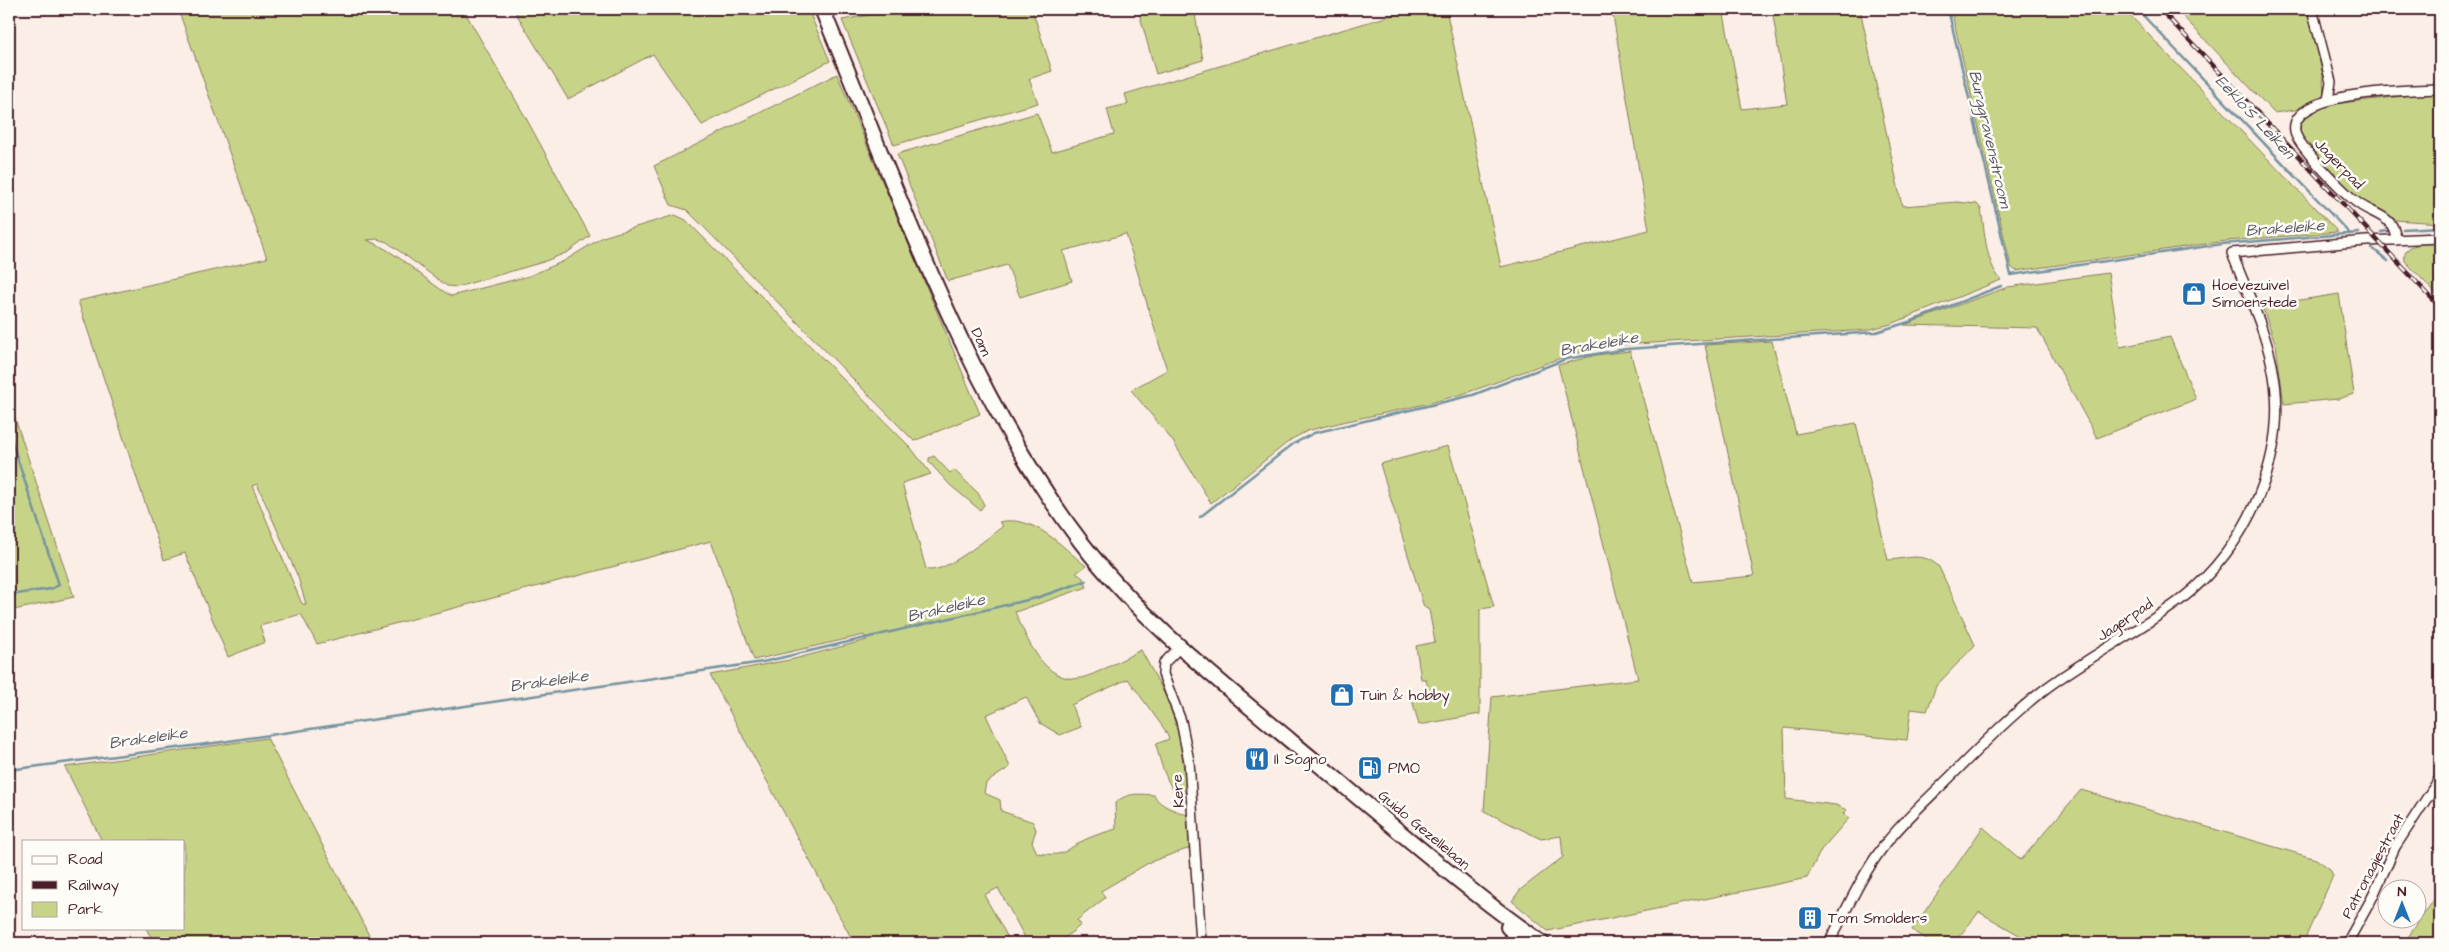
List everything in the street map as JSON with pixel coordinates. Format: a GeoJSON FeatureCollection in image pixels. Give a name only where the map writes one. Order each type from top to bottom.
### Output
{"type":"FeatureCollection","features":[{"type":"Feature","properties":{"kind":"main road","name":"Dam"},"geometry":{"type":"LineString","coordinates":[[822,9],[948,310],[989,398],[1042,486],[1081,542],[1118,584],[1180,647]]}},
{"type":"Feature","properties":{"kind":"main road","name":"Guido Gezellelaan"},"geometry":{"type":"LineString","coordinates":[[1180,647],[1486,902],[1542,943]]}},
{"type":"Feature","properties":{"kind":"main road","name":"Guido Gezellelaan"},"geometry":{"type":"LineString","coordinates":[[1486,902],[1495,915],[1526,943]]}},
{"type":"Feature","properties":{"kind":"street"},"geometry":{"type":"LineString","coordinates":[[2312,9],[2331,82],[2328,100]]}},
{"type":"Feature","properties":{"kind":"street","name":"Jagerpad"},"geometry":{"type":"LineString","coordinates":[[1829,943],[1882,848],[1935,792],[2004,722],[2046,688],[2155,617],[2196,586],[2226,554],[2249,516],[2263,487],[2270,460],[2275,415],[2275,388],[2268,346],[2232,253],[2396,240],[2394,226],[2354,201],[2297,140],[2294,126],[2300,114],[2328,100],[2401,90],[2440,88]]}},
{"type":"Feature","properties":{"kind":"street"},"geometry":{"type":"LineString","coordinates":[[2396,240],[2440,238]]}},
{"type":"Feature","properties":{"kind":"street","name":"Kere"},"geometry":{"type":"LineString","coordinates":[[1180,647],[1164,663],[1162,674],[1176,706],[1189,761],[1200,943]]}},
{"type":"Feature","properties":{"kind":"street","name":"Patronagiestraat"},"geometry":{"type":"LineString","coordinates":[[2347,943],[2372,898],[2395,846],[2440,778]]}},
{"type":"Feature","properties":{"kind":"green space"},"geometry":{"type":"Polygon","coordinates":[[[178,9],[463,9],[526,118],[590,236],[568,252],[543,262],[457,287],[447,286],[387,242],[377,239],[367,240],[390,251],[451,296],[529,276],[564,261],[603,237],[675,215],[686,220],[911,448],[931,474],[902,483],[926,569],[933,570],[954,562],[1003,526],[999,522],[1012,521],[1035,527],[1057,541],[1086,566],[1076,573],[1083,578],[1087,587],[1015,612],[1025,635],[1039,657],[1047,667],[1057,674],[1068,678],[1081,678],[1103,670],[1141,650],[1170,704],[1180,740],[1187,793],[1175,793],[1168,782],[1156,744],[1169,739],[1165,730],[1128,679],[1071,705],[1081,727],[1060,735],[1040,723],[1026,697],[986,715],[1010,767],[986,783],[984,793],[1000,800],[1001,811],[1033,822],[1036,830],[1032,842],[1037,853],[1061,853],[1089,838],[1116,829],[1115,803],[1129,795],[1138,794],[1154,795],[1164,805],[1187,815],[1190,848],[1150,862],[1101,891],[1105,898],[1077,920],[1081,925],[1058,943],[1028,943],[998,888],[984,895],[1011,943],[854,943],[710,675],[794,659],[867,640],[864,635],[754,660],[711,541],[317,644],[301,614],[260,626],[265,642],[228,657],[185,553],[164,560],[78,301],[267,258],[178,9]],[[257,484],[252,486],[302,604],[306,604],[298,577],[257,484]]]}},
{"type":"Feature","properties":{"kind":"green space"},"geometry":{"type":"Polygon","coordinates":[[[808,9],[830,61],[702,125],[653,54],[568,99],[514,10],[808,9]]]}},
{"type":"Feature","properties":{"kind":"green space"},"geometry":{"type":"Polygon","coordinates":[[[889,9],[1032,9],[1052,71],[1029,79],[1038,103],[894,145],[842,20],[890,11],[889,9]]]}},
{"type":"Feature","properties":{"kind":"green space"},"geometry":{"type":"Polygon","coordinates":[[[1138,9],[1194,9],[1203,60],[1156,74],[1138,9]]]}},
{"type":"Feature","properties":{"kind":"green space"},"geometry":{"type":"Polygon","coordinates":[[[1413,9],[1446,9],[1501,267],[1649,230],[1612,9],[1723,9],[1742,109],[1787,104],[1772,9],[1860,9],[1902,206],[1957,202],[1977,204],[1981,209],[1989,255],[2001,280],[1891,324],[1867,330],[1619,345],[1577,353],[1459,395],[1307,431],[1292,439],[1211,503],[1172,440],[1131,390],[1167,370],[1126,234],[1063,251],[1072,281],[1020,297],[1007,265],[948,281],[897,154],[1037,113],[1052,152],[1114,134],[1107,109],[1128,104],[1125,94],[1413,9]]]}},
{"type":"Feature","properties":{"kind":"green space"},"geometry":{"type":"Polygon","coordinates":[[[1951,9],[2124,9],[2338,232],[2226,241],[2016,271],[2011,267],[1951,9]]]}},
{"type":"Feature","properties":{"kind":"green space"},"geometry":{"type":"Polygon","coordinates":[[[2176,9],[2309,9],[2323,77],[2324,96],[2295,110],[2274,113],[2176,9]]]}},
{"type":"Feature","properties":{"kind":"green space"},"geometry":{"type":"Polygon","coordinates":[[[837,74],[980,414],[914,441],[687,210],[671,205],[654,166],[837,74]]]}},
{"type":"Feature","properties":{"kind":"green space"},"geometry":{"type":"Polygon","coordinates":[[[2440,92],[2440,223],[2395,220],[2360,203],[2304,144],[2297,127],[2302,118],[2323,105],[2440,92]]]}},
{"type":"Feature","properties":{"kind":"green space"},"geometry":{"type":"Polygon","coordinates":[[[2440,244],[2440,298],[2405,261],[2405,255],[2407,250],[2416,245],[2440,244]]]}},
{"type":"Feature","properties":{"kind":"green space"},"geometry":{"type":"Polygon","coordinates":[[[2108,273],[2120,347],[2170,337],[2196,399],[2097,438],[2037,328],[1904,325],[2008,287],[2108,273]]]}},
{"type":"Feature","properties":{"kind":"green space"},"geometry":{"type":"Polygon","coordinates":[[[2339,294],[2354,394],[2338,399],[2284,404],[2276,345],[2262,306],[2339,294]]]}},
{"type":"Feature","properties":{"kind":"green space"},"geometry":{"type":"Polygon","coordinates":[[[1772,341],[1796,434],[1856,423],[1888,560],[1921,557],[1939,567],[1975,645],[1936,686],[1927,711],[1911,709],[1907,740],[1784,728],[1786,799],[1836,805],[1847,810],[1843,814],[1849,818],[1821,850],[1807,878],[1548,931],[1512,901],[1520,890],[1563,857],[1561,836],[1541,839],[1484,811],[1492,697],[1638,679],[1558,365],[1596,355],[1630,351],[1693,582],[1754,576],[1705,345],[1772,341]]]}},
{"type":"Feature","properties":{"kind":"green space"},"geometry":{"type":"Polygon","coordinates":[[[9,400],[74,597],[9,611],[9,400]]]}},
{"type":"Feature","properties":{"kind":"green space"},"geometry":{"type":"Polygon","coordinates":[[[1448,446],[1494,607],[1480,609],[1480,714],[1419,725],[1411,696],[1429,693],[1426,679],[1421,679],[1416,646],[1435,642],[1429,610],[1424,607],[1380,464],[1448,446]]]}},
{"type":"Feature","properties":{"kind":"green space"},"geometry":{"type":"Polygon","coordinates":[[[934,456],[950,473],[954,470],[978,493],[984,505],[980,510],[950,485],[929,462],[929,458],[934,456]]]}},
{"type":"Feature","properties":{"kind":"green space"},"geometry":{"type":"Polygon","coordinates":[[[267,738],[373,943],[154,943],[147,930],[185,930],[185,840],[102,840],[65,767],[267,738]]]}},
{"type":"Feature","properties":{"kind":"green space"},"geometry":{"type":"Polygon","coordinates":[[[2081,790],[2316,859],[2330,869],[2333,876],[2303,943],[2033,943],[1979,912],[1954,943],[1933,943],[1912,930],[1983,827],[2021,860],[2081,790]]]}},
{"type":"Feature","properties":{"kind":"green space"},"geometry":{"type":"Polygon","coordinates":[[[2440,891],[2440,943],[2404,943],[2413,930],[2426,930],[2426,911],[2440,891]]]}},
{"type":"Feature","properties":{"kind":"waterway","name":"Burggravenstroom"},"geometry":{"type":"LineString","coordinates":[[1948,9],[2011,275],[2222,244],[2359,233]]}},
{"type":"Feature","properties":{"kind":"waterway","name":"Eeklo'S Leiken"},"geometry":{"type":"LineString","coordinates":[[2137,9],[2350,234]]}},
{"type":"Feature","properties":{"kind":"waterway","name":"Eeklo'S Leiken"},"geometry":{"type":"LineString","coordinates":[[2403,229],[2440,227]]}},
{"type":"Feature","properties":{"kind":"waterway","name":"Eeklo'S Leiken"},"geometry":{"type":"LineString","coordinates":[[2381,232],[2387,231]]}},
{"type":"Feature","properties":{"kind":"waterway"},"geometry":{"type":"LineString","coordinates":[[2372,248],[2388,261]]}},
{"type":"Feature","properties":{"kind":"waterway","name":"Brakeleike"},"geometry":{"type":"LineString","coordinates":[[1200,517],[1293,444],[1314,433],[1473,395],[1566,359],[1626,349],[1876,332],[1912,321],[2001,286]]}},
{"type":"Feature","properties":{"kind":"waterway"},"geometry":{"type":"LineString","coordinates":[[9,433],[59,585],[51,589],[9,595]]}},
{"type":"Feature","properties":{"kind":"waterway","name":"Brakeleike"},"geometry":{"type":"LineString","coordinates":[[9,770],[222,742],[763,662],[1036,598],[1086,581]]}},
{"type":"Feature","properties":{"kind":"railway"},"geometry":{"type":"LineString","coordinates":[[2160,9],[2440,307]]}},
{"type":"Feature","properties":{"kind":"place","name":"Hoevezuivel Simoenstede"},"geometry":{"type":"Point","coordinates":[2194,294]}},
{"type":"Feature","properties":{"kind":"place","name":"Tuin & hobby"},"geometry":{"type":"Point","coordinates":[1342,695]}},
{"type":"Feature","properties":{"kind":"place","name":"Il Sogno"},"geometry":{"type":"Point","coordinates":[1257,759]}},
{"type":"Feature","properties":{"kind":"place","name":"PMO"},"geometry":{"type":"Point","coordinates":[1370,768]}},
{"type":"Feature","properties":{"kind":"place","name":"Tom Smolders"},"geometry":{"type":"Point","coordinates":[1810,918]}}]}
